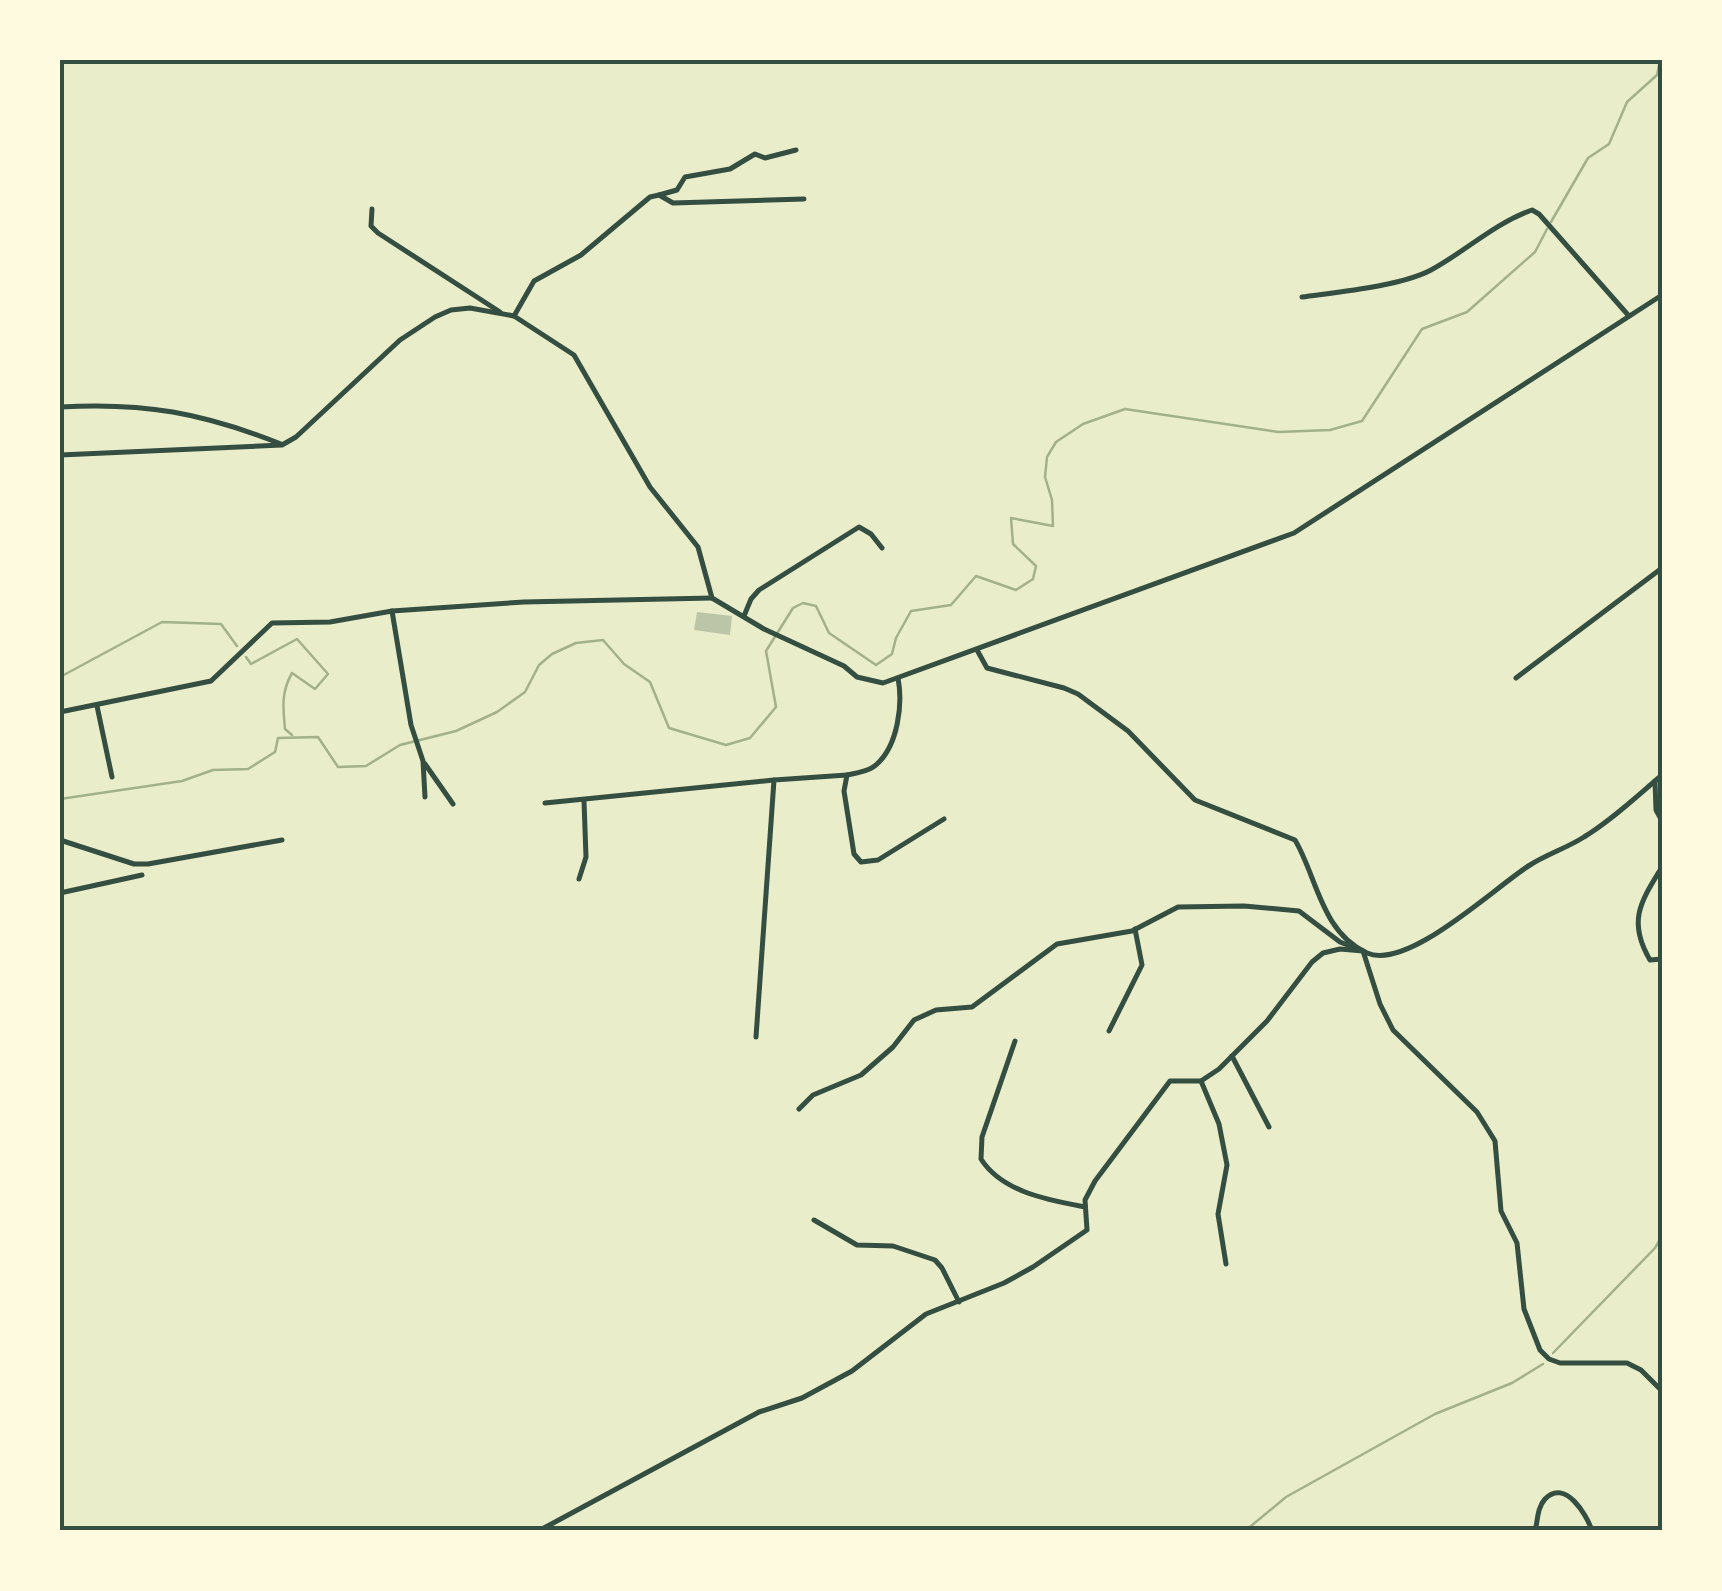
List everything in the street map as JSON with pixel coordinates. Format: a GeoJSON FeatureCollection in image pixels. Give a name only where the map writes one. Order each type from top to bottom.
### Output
{"type":"FeatureCollection","features":[{"type":"Feature","properties":{"kind":"street"},"geometry":{"type":"LineString","coordinates":[[514,316],[534,281],[581,255],[650,197],[676,190],[685,177],[730,169],[755,154],[765,158],[796,150]]}},
{"type":"Feature","properties":{"kind":"street"},"geometry":{"type":"LineString","coordinates":[[659,195],[673,203],[804,200]]}},
{"type":"Feature","properties":{"kind":"street"},"geometry":{"type":"LineString","coordinates":[[372,209],[371,226],[378,233],[500,312]]}},
{"type":"Feature","properties":{"kind":"street"},"geometry":{"type":"LineString","coordinates":[[1302,297],[1428,272],[1489,232],[1532,210],[1629,316]]}},
{"type":"Feature","properties":{"kind":"street"},"geometry":{"type":"LineString","coordinates":[[60,712],[211,681],[272,624],[330,622],[392,610],[543,601],[712,598],[764,629],[844,666],[856,677],[873,682],[898,678],[1294,533],[1662,295]]}},
{"type":"Feature","properties":{"kind":"street"},"geometry":{"type":"LineString","coordinates":[[60,455],[282,444],[296,437],[400,340],[435,317],[470,308],[500,312],[514,316],[574,354],[650,487],[698,548],[712,598]]}},
{"type":"Feature","properties":{"kind":"street"},"geometry":{"type":"LineString","coordinates":[[60,407],[103,404],[170,410],[282,444]]}},
{"type":"Feature","properties":{"kind":"street"},"geometry":{"type":"LineString","coordinates":[[744,616],[750,599],[759,590],[859,527],[872,534],[882,548]]}},
{"type":"Feature","properties":{"kind":"street"},"geometry":{"type":"LineString","coordinates":[[1516,678],[1662,568]]}},
{"type":"Feature","properties":{"kind":"street"},"geometry":{"type":"LineString","coordinates":[[392,610],[423,762],[425,796]]}},
{"type":"Feature","properties":{"kind":"street"},"geometry":{"type":"LineString","coordinates":[[977,650],[987,668],[1064,688],[1086,700],[1128,730],[1194,800],[1295,840],[1322,906],[1346,937],[1363,951],[1393,1030],[1477,1112],[1495,1141],[1501,1211],[1518,1244],[1524,1309],[1540,1350],[1560,1363],[1627,1363],[1641,1370],[1662,1391]]}},
{"type":"Feature","properties":{"kind":"street"},"geometry":{"type":"LineString","coordinates":[[545,803],[847,776],[875,767],[898,719],[898,678]]}},
{"type":"Feature","properties":{"kind":"street"},"geometry":{"type":"LineString","coordinates":[[96,706],[112,778]]}},
{"type":"Feature","properties":{"kind":"street"},"geometry":{"type":"LineString","coordinates":[[423,762],[453,804]]}},
{"type":"Feature","properties":{"kind":"street"},"geometry":{"type":"LineString","coordinates":[[798,1108],[813,1095],[861,1076],[893,1047],[914,1020],[936,1010],[972,1007],[1057,944],[1135,929],[1156,916],[1197,905],[1291,910],[1306,914],[1340,942],[1378,956],[1388,955],[1416,944],[1465,915],[1530,864],[1584,837],[1662,775]]}},
{"type":"Feature","properties":{"kind":"street"},"geometry":{"type":"LineString","coordinates":[[847,776],[844,791],[849,832],[854,854],[861,862],[878,860],[944,819]]}},
{"type":"Feature","properties":{"kind":"street"},"geometry":{"type":"LineString","coordinates":[[756,1037],[774,780]]}},
{"type":"Feature","properties":{"kind":"street"},"geometry":{"type":"LineString","coordinates":[[1655,781],[1656,810],[1662,822]]}},
{"type":"Feature","properties":{"kind":"street"},"geometry":{"type":"LineString","coordinates":[[579,879],[586,857],[584,801]]}},
{"type":"Feature","properties":{"kind":"street"},"geometry":{"type":"LineString","coordinates":[[60,840],[134,864],[282,840]]}},
{"type":"Feature","properties":{"kind":"street"},"geometry":{"type":"LineString","coordinates":[[1662,866],[1640,899],[1640,942],[1650,960],[1662,959]]}},
{"type":"Feature","properties":{"kind":"street"},"geometry":{"type":"LineString","coordinates":[[60,893],[142,875]]}},
{"type":"Feature","properties":{"kind":"street"},"geometry":{"type":"LineString","coordinates":[[1108,1031],[1142,965],[1135,929]]}},
{"type":"Feature","properties":{"kind":"street"},"geometry":{"type":"LineString","coordinates":[[544,1528],[759,1412],[802,1398],[852,1371],[926,1314],[1033,1268],[1075,1239],[1087,1230],[1085,1208],[1095,1181],[1170,1081],[1202,1081],[1232,1056],[1323,953],[1340,949],[1363,951]]}},
{"type":"Feature","properties":{"kind":"street"},"geometry":{"type":"LineString","coordinates":[[1014,1041],[982,1137],[981,1159],[1000,1180],[1021,1192],[1085,1208]]}},
{"type":"Feature","properties":{"kind":"street"},"geometry":{"type":"LineString","coordinates":[[1232,1056],[1269,1127]]}},
{"type":"Feature","properties":{"kind":"street"},"geometry":{"type":"LineString","coordinates":[[1202,1081],[1219,1124],[1227,1165],[1218,1214],[1226,1264]]}},
{"type":"Feature","properties":{"kind":"street"},"geometry":{"type":"LineString","coordinates":[[814,1220],[857,1244],[892,1246],[934,1260],[959,1302]]}},
{"type":"Feature","properties":{"kind":"street"},"geometry":{"type":"LineString","coordinates":[[1535,1531],[1543,1501],[1551,1494],[1560,1494],[1581,1508],[1592,1531]]}},
{"type":"Feature","properties":{"kind":"building"},"geometry":{"type":"Polygon","coordinates":[[[697,612],[732,616],[730,635],[694,630],[697,612]]]}},
{"type":"Feature","properties":{"kind":"waterway"},"geometry":{"type":"LineString","coordinates":[[1551,222],[1588,158],[1609,144],[1627,102],[1657,75],[1660,60]]}},
{"type":"Feature","properties":{"kind":"waterway"},"geometry":{"type":"LineString","coordinates":[[60,799],[182,781],[213,770],[248,769],[275,752],[278,738],[318,737],[338,767],[366,766],[400,745],[456,731],[497,712],[525,692],[539,665],[552,654],[576,643],[603,640],[624,664],[650,682],[669,728],[726,745],[750,738],[776,707],[766,651],[793,608],[803,603],[816,606],[829,633],[876,665],[892,654],[911,611],[951,605],[976,576],[1016,590],[1033,579],[1036,566],[1013,544],[1011,518],[1053,526],[1052,500],[1045,477],[1047,457],[1056,442],[1083,424],[1125,409],[1278,432],[1330,430],[1362,421],[1422,329],[1467,312],[1535,252],[1547,229]]}},
{"type":"Feature","properties":{"kind":"waterway"},"geometry":{"type":"LineString","coordinates":[[60,677],[162,622],[221,624],[237,646]]}},
{"type":"Feature","properties":{"kind":"waterway"},"geometry":{"type":"LineString","coordinates":[[246,657],[251,664],[297,639],[328,674],[315,689],[292,673],[283,707],[285,729],[292,735]]}},
{"type":"Feature","properties":{"kind":"waterway"},"geometry":{"type":"LineString","coordinates":[[1553,1353],[1655,1248],[1662,1236]]}},
{"type":"Feature","properties":{"kind":"waterway"},"geometry":{"type":"LineString","coordinates":[[1245,1531],[1286,1497],[1435,1414],[1512,1383],[1543,1364]]}}]}
